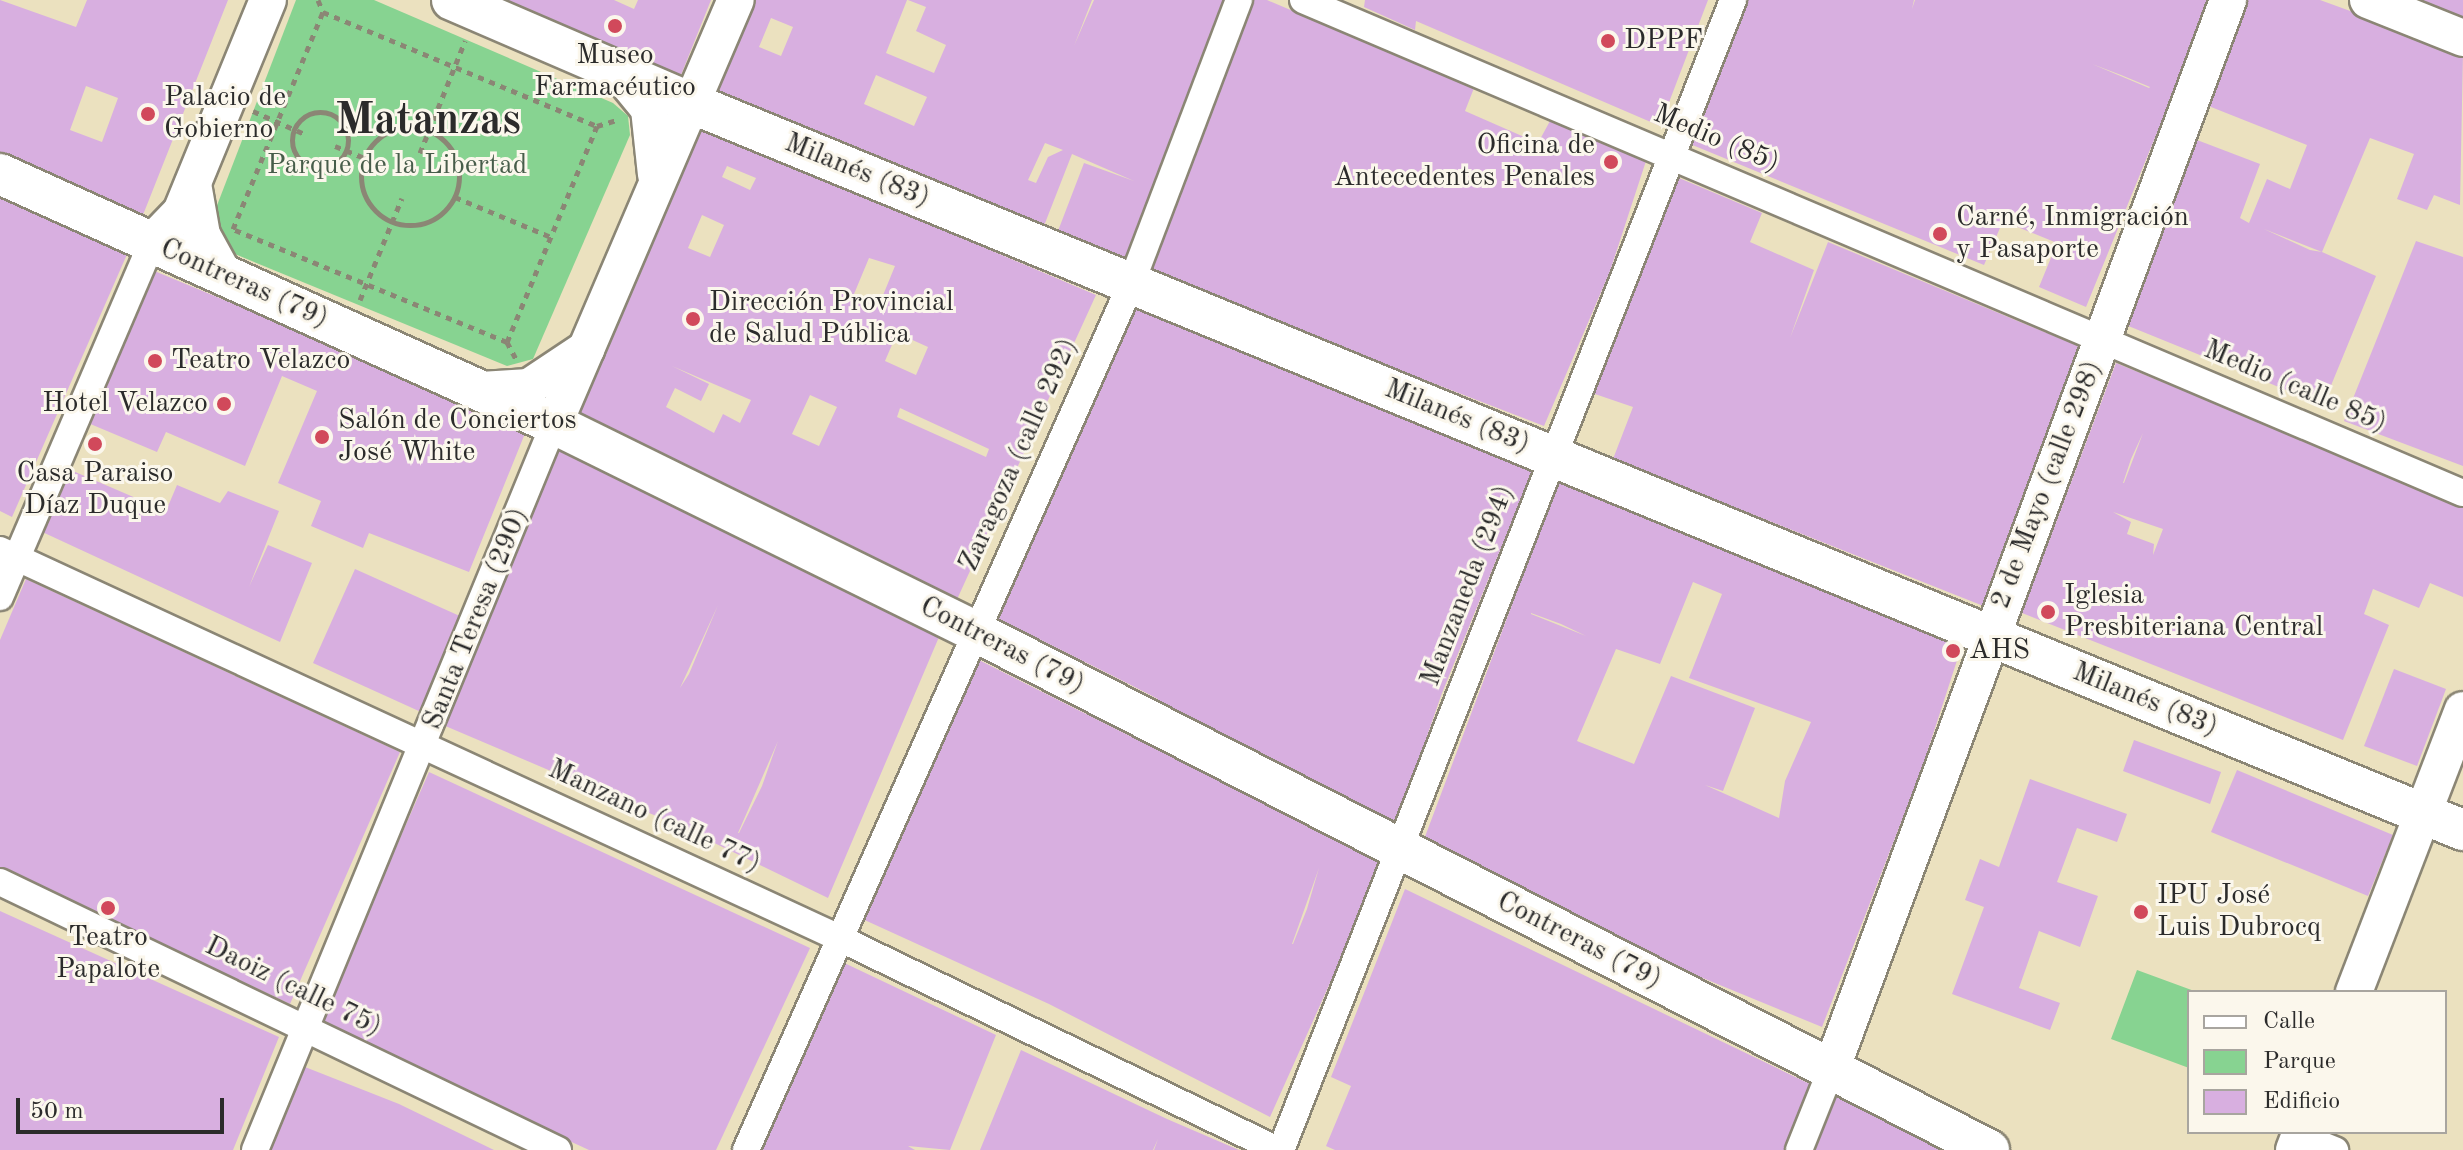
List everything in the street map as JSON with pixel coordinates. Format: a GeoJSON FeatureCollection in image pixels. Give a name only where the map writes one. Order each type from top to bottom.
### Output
{"type":"FeatureCollection","features":[{"type":"Feature","properties":{"kind":"main road"},"geometry":{"type":"LineString","coordinates":[[152,242],[181,212],[268,0]]}},
{"type":"Feature","properties":{"kind":"main road","name":"Santa Teresa (290)"},"geometry":{"type":"LineString","coordinates":[[554,424],[736,0]]}},
{"type":"Feature","properties":{"kind":"main road","name":"2 de Mayo (calle 298)"},"geometry":{"type":"LineString","coordinates":[[1831,1070],[2228,0]]}},
{"type":"Feature","properties":{"kind":"main road"},"geometry":{"type":"LineString","coordinates":[[2368,0],[2463,38]]}},
{"type":"Feature","properties":{"kind":"main road","name":"Milanés (83)"},"geometry":{"type":"LineString","coordinates":[[465,5],[691,103],[2463,830]]}},
{"type":"Feature","properties":{"kind":"main road"},"geometry":{"type":"LineString","coordinates":[[614,69],[631,82],[649,109],[656,185]]}},
{"type":"Feature","properties":{"kind":"main road","name":"Contreras (79)"},"geometry":{"type":"LineString","coordinates":[[0,174],[554,424],[974,631],[1989,1150]]}},
{"type":"Feature","properties":{"kind":"main road"},"geometry":{"type":"LineString","coordinates":[[193,184],[202,235],[223,273]]}},
{"type":"Feature","properties":{"kind":"main road"},"geometry":{"type":"LineString","coordinates":[[481,390],[529,387],[586,349]]}},
{"type":"Feature","properties":{"kind":"main road"},"geometry":{"type":"LineString","coordinates":[[2355,990],[2463,710]]}},
{"type":"Feature","properties":{"kind":"street","name":"Zaragoza (calle 292)"},"geometry":{"type":"LineString","coordinates":[[746,1150],[837,937],[1131,284],[1239,0]]}},
{"type":"Feature","properties":{"kind":"street","name":"Medio (85)"},"geometry":{"type":"LineString","coordinates":[[1303,0],[2102,339]]}},
{"type":"Feature","properties":{"kind":"street","name":"Manzaneda (294)"},"geometry":{"type":"LineString","coordinates":[[1279,1150],[1733,0]]}},
{"type":"Feature","properties":{"kind":"street"},"geometry":{"type":"LineString","coordinates":[[0,597],[8,554],[152,242]]}},
{"type":"Feature","properties":{"kind":"street","name":"Medio (calle 85)"},"geometry":{"type":"LineString","coordinates":[[2102,339],[2463,493]]}},
{"type":"Feature","properties":{"kind":"street","name":"Santa Teresa (290)"},"geometry":{"type":"LineString","coordinates":[[255,1150],[554,424]]}},
{"type":"Feature","properties":{"kind":"street","name":"Manzano (calle 77)"},"geometry":{"type":"LineString","coordinates":[[8,554],[837,937],[1279,1150]]}},
{"type":"Feature","properties":{"kind":"street","name":"Daoiz (calle 75)"},"geometry":{"type":"LineString","coordinates":[[0,882],[558,1150]]}},
{"type":"Feature","properties":{"kind":"street","name":"2 de Mayo (calle 298)"},"geometry":{"type":"LineString","coordinates":[[1799,1150],[1831,1070]]}},
{"type":"Feature","properties":{"kind":"street"},"geometry":{"type":"LineString","coordinates":[[2298,1139],[2335,1150]]}},
{"type":"Feature","properties":{"kind":"path"},"geometry":{"type":"LineString","coordinates":[[318,0],[323,12],[597,126],[507,342],[233,229],[323,12]]}},
{"type":"Feature","properties":{"kind":"path"},"geometry":{"type":"LineString","coordinates":[[420,153],[455,67],[465,5]]}},
{"type":"Feature","properties":{"kind":"path"},"geometry":{"type":"LineString","coordinates":[[227,100],[307,135]]}},
{"type":"Feature","properties":{"kind":"path"},"geometry":{"type":"LineString","coordinates":[[314,112],[332,114],[345,125],[347,151],[328,168],[311,167],[293,147],[294,129],[314,112]]}},
{"type":"Feature","properties":{"kind":"path"},"geometry":{"type":"LineString","coordinates":[[329,121],[332,114]]}},
{"type":"Feature","properties":{"kind":"path"},"geometry":{"type":"LineString","coordinates":[[396,129],[429,131],[447,144],[458,164],[455,197],[435,218],[407,225],[392,222],[378,214],[362,189],[364,158],[376,140],[396,129]]}},
{"type":"Feature","properties":{"kind":"path"},"geometry":{"type":"LineString","coordinates":[[335,146],[364,158]]}},
{"type":"Feature","properties":{"kind":"path"},"geometry":{"type":"LineString","coordinates":[[311,167],[314,160]]}},
{"type":"Feature","properties":{"kind":"path"},"geometry":{"type":"LineString","coordinates":[[455,197],[551,237]]}},
{"type":"Feature","properties":{"kind":"path"},"geometry":{"type":"LineString","coordinates":[[348,330],[402,198]]}},
{"type":"Feature","properties":{"kind":"green space","name":"Parque de la Libertad"},"geometry":{"type":"Polygon","coordinates":[[[296,0],[374,0],[613,103],[628,116],[630,135],[533,359],[507,366],[230,252],[211,221],[296,0]]]}},
{"type":"Feature","properties":{"kind":"green space"},"geometry":{"type":"Polygon","coordinates":[[[2137,970],[2192,990],[2187,990],[2187,1067],[2111,1039],[2137,970]]]}},
{"type":"Feature","properties":{"kind":"building","name":"Palacio de Gobierno"},"geometry":{"type":"Polygon","coordinates":[[[0,0],[76,27],[87,0],[228,0],[139,225],[0,161],[0,0]],[[86,86],[70,130],[102,142],[118,98],[86,86]]]}},
{"type":"Feature","properties":{"kind":"building"},"geometry":{"type":"Polygon","coordinates":[[[492,0],[614,0],[634,9],[638,0],[711,0],[679,80],[492,0]]]}},
{"type":"Feature","properties":{"kind":"building"},"geometry":{"type":"Polygon","coordinates":[[[745,0],[907,0],[886,53],[934,73],[946,45],[916,31],[926,7],[908,0],[1092,0],[1074,46],[1094,0],[1223,0],[1121,269],[1053,244],[1084,163],[1134,181],[1072,154],[1040,236],[717,96],[712,78],[745,0]],[[771,18],[759,47],[781,56],[793,27],[771,18]],[[876,75],[864,104],[914,126],[927,97],[876,75]],[[1045,143],[1028,180],[1036,183],[1048,157],[1063,150],[1045,143]]]}},
{"type":"Feature","properties":{"kind":"building"},"geometry":{"type":"Polygon","coordinates":[[[1251,0],[1267,0],[1474,88],[1465,111],[1538,143],[1550,121],[1646,161],[1610,271],[1544,426],[1148,273],[1251,0]]]}},
{"type":"Feature","properties":{"kind":"building"},"geometry":{"type":"Polygon","coordinates":[[[1365,0],[1708,0],[1660,126],[1416,21],[1415,30],[1364,7],[1365,0]]]}},
{"type":"Feature","properties":{"kind":"building"},"geometry":{"type":"Polygon","coordinates":[[[1747,0],[1914,0],[1912,9],[1915,0],[2211,0],[2086,307],[2039,287],[2057,243],[2003,221],[1984,265],[1690,144],[1747,0]],[[2092,64],[2149,88],[2150,87],[2092,64]]]}},
{"type":"Feature","properties":{"kind":"building"},"geometry":{"type":"Polygon","coordinates":[[[2248,0],[2320,0],[2463,52],[2460,205],[2434,195],[2427,210],[2397,199],[2414,154],[2370,138],[2322,252],[2376,276],[2323,405],[2121,323],[2197,140],[2260,164],[2240,218],[2249,223],[2267,179],[2290,189],[2307,145],[2206,105],[2248,0]],[[2264,229],[2310,250],[2322,252],[2264,229]]]}},
{"type":"Feature","properties":{"kind":"building"},"geometry":{"type":"Polygon","coordinates":[[[2417,0],[2463,0],[2463,17],[2417,1],[2417,0]]]}},
{"type":"Feature","properties":{"kind":"building"},"geometry":{"type":"Polygon","coordinates":[[[695,125],[1096,295],[954,606],[567,415],[695,125]],[[727,166],[722,177],[750,190],[756,178],[727,166]],[[702,215],[688,248],[710,257],[724,225],[702,215]],[[869,258],[854,294],[879,305],[895,266],[869,258]],[[897,333],[885,361],[916,375],[928,347],[897,333]],[[672,366],[709,384],[701,401],[675,388],[666,407],[714,433],[723,414],[740,423],[751,400],[672,366]],[[810,395],[792,434],[819,446],[837,407],[810,395]],[[900,408],[897,417],[986,457],[989,449],[900,408]]]}},
{"type":"Feature","properties":{"kind":"building"},"geometry":{"type":"Polygon","coordinates":[[[1679,178],[1762,213],[1750,242],[1814,270],[1790,338],[1828,242],[2078,346],[1986,607],[1613,459],[1633,407],[1592,393],[1679,178]]]}},
{"type":"Feature","properties":{"kind":"building"},"geometry":{"type":"Polygon","coordinates":[[[0,193],[128,252],[12,517],[0,511],[0,193]]]}},
{"type":"Feature","properties":{"kind":"building"},"geometry":{"type":"Polygon","coordinates":[[[2416,241],[2463,257],[2463,466],[2344,421],[2416,241]]]}},
{"type":"Feature","properties":{"kind":"building"},"geometry":{"type":"Polygon","coordinates":[[[152,270],[528,426],[469,572],[369,533],[363,548],[311,526],[321,501],[278,483],[317,391],[282,376],[245,466],[166,432],[157,452],[88,423],[152,270]]]}},
{"type":"Feature","properties":{"kind":"building"},"geometry":{"type":"Polygon","coordinates":[[[1133,300],[1536,462],[1442,693],[1395,828],[1154,707],[1158,699],[1035,637],[1030,646],[987,624],[1066,465],[1133,300]]]}},
{"type":"Feature","properties":{"kind":"building"},"geometry":{"type":"Polygon","coordinates":[[[2116,363],[2463,505],[2463,597],[2430,583],[2419,608],[2373,589],[2364,614],[2389,625],[2343,740],[2022,613],[2116,363]],[[2143,433],[2131,459],[2123,483],[2124,483],[2143,433]],[[2113,512],[2131,522],[2127,534],[2154,544],[2153,555],[2163,529],[2113,512]]]}},
{"type":"Feature","properties":{"kind":"building"},"geometry":{"type":"Polygon","coordinates":[[[557,449],[939,637],[828,898],[675,824],[443,725],[557,449]],[[718,605],[680,688],[689,674],[718,605]],[[778,741],[738,833],[762,786],[778,741]]]}},
{"type":"Feature","properties":{"kind":"building"},"geometry":{"type":"Polygon","coordinates":[[[66,468],[166,511],[177,485],[220,503],[228,491],[279,511],[249,587],[268,545],[312,563],[280,642],[38,530],[66,468]]]}},
{"type":"Feature","properties":{"kind":"building"},"geometry":{"type":"Polygon","coordinates":[[[1560,477],[1964,639],[1922,768],[1822,1027],[1676,967],[1423,842],[1560,477]],[[1693,582],[1660,664],[1616,649],[1577,741],[1634,764],[1671,676],[1755,708],[1723,791],[1705,785],[1779,818],[1785,781],[1811,722],[1689,678],[1722,594],[1693,582]],[[1531,614],[1586,636],[1561,624],[1531,614]]]}},
{"type":"Feature","properties":{"kind":"building"},"geometry":{"type":"Polygon","coordinates":[[[355,569],[462,617],[421,712],[313,663],[355,569]]]}},
{"type":"Feature","properties":{"kind":"building"},"geometry":{"type":"Polygon","coordinates":[[[26,579],[400,752],[290,1004],[0,868],[0,640],[26,579]]]}},
{"type":"Feature","properties":{"kind":"building"},"geometry":{"type":"Polygon","coordinates":[[[971,656],[1378,861],[1355,927],[1270,1117],[1049,1004],[858,917],[971,656]],[[1319,868],[1292,944],[1307,909],[1319,868]]]}},
{"type":"Feature","properties":{"kind":"building"},"geometry":{"type":"Polygon","coordinates":[[[2394,669],[2446,689],[2417,766],[2364,746],[2394,669]]]}},
{"type":"Feature","properties":{"kind":"building"},"geometry":{"type":"Polygon","coordinates":[[[2134,740],[2221,772],[2210,804],[2123,771],[2134,740]]]}},
{"type":"Feature","properties":{"kind":"building"},"geometry":{"type":"Polygon","coordinates":[[[2237,770],[2393,835],[2368,896],[2211,832],[2237,770]]]}},
{"type":"Feature","properties":{"kind":"building"},"geometry":{"type":"Polygon","coordinates":[[[429,772],[810,948],[716,1150],[589,1150],[318,1025],[429,772]]]}},
{"type":"Feature","properties":{"kind":"building"},"geometry":{"type":"Polygon","coordinates":[[[2030,779],[2127,814],[2117,842],[2077,828],[2057,882],[2098,896],[2080,947],[2039,931],[2019,988],[2060,1003],[2050,1030],[1952,994],[1984,907],[1965,900],[1980,859],[1999,867],[2030,779]]]}},
{"type":"Feature","properties":{"kind":"building"},"geometry":{"type":"Polygon","coordinates":[[[1405,889],[1812,1085],[1784,1150],[1335,1150],[1326,1146],[1351,1086],[1331,1077],[1405,889]]]}},
{"type":"Feature","properties":{"kind":"building"},"geometry":{"type":"Polygon","coordinates":[[[0,911],[279,1037],[233,1150],[0,1150],[0,911]]]}},
{"type":"Feature","properties":{"kind":"building"},"geometry":{"type":"Polygon","coordinates":[[[838,960],[996,1035],[950,1150],[908,1146],[915,1150],[759,1150],[838,960]]]}},
{"type":"Feature","properties":{"kind":"building"},"geometry":{"type":"Polygon","coordinates":[[[1021,1050],[1239,1150],[1154,1150],[1158,1139],[1153,1150],[980,1150],[1021,1050]]]}},
{"type":"Feature","properties":{"kind":"building"},"geometry":{"type":"Polygon","coordinates":[[[305,1067],[399,1104],[494,1150],[269,1150],[305,1067]]]}},
{"type":"Feature","properties":{"kind":"building"},"geometry":{"type":"Polygon","coordinates":[[[1837,1092],[1951,1150],[1815,1150],[1837,1092]]]}},
{"type":"Feature","properties":{"kind":"place","name":"Museo Farmacéutico"},"geometry":{"type":"Point","coordinates":[615,26]}},
{"type":"Feature","properties":{"kind":"place","name":"DPPF"},"geometry":{"type":"Point","coordinates":[1608,41]}},
{"type":"Feature","properties":{"kind":"place","name":"Palacio de Gobierno"},"geometry":{"type":"Point","coordinates":[148,114]}},
{"type":"Feature","properties":{"kind":"place","name":"Oficina de Antecedentes Penales"},"geometry":{"type":"Point","coordinates":[1611,162]}},
{"type":"Feature","properties":{"kind":"place","name":"Carné, Inmigración y Pasaporte"},"geometry":{"type":"Point","coordinates":[1940,234]}},
{"type":"Feature","properties":{"kind":"place","name":"Dirección Provincial de Salud Pública"},"geometry":{"type":"Point","coordinates":[693,319]}},
{"type":"Feature","properties":{"kind":"place","name":"Teatro Velazco"},"geometry":{"type":"Point","coordinates":[155,361]}},
{"type":"Feature","properties":{"kind":"place","name":"Hotel Velazco"},"geometry":{"type":"Point","coordinates":[224,404]}},
{"type":"Feature","properties":{"kind":"place","name":"Salón de Conciertos José White"},"geometry":{"type":"Point","coordinates":[322,437]}},
{"type":"Feature","properties":{"kind":"place","name":"Casa Paraiso Díaz Duque"},"geometry":{"type":"Point","coordinates":[95,444]}},
{"type":"Feature","properties":{"kind":"place","name":"Iglesia Presbiteriana Central"},"geometry":{"type":"Point","coordinates":[2048,612]}},
{"type":"Feature","properties":{"kind":"place","name":"AHS"},"geometry":{"type":"Point","coordinates":[1953,651]}},
{"type":"Feature","properties":{"kind":"place","name":"Teatro Papalote"},"geometry":{"type":"Point","coordinates":[108,908]}},
{"type":"Feature","properties":{"kind":"place","name":"IPU José Luis Dubrocq"},"geometry":{"type":"Point","coordinates":[2141,912]}},
{"type":"Feature","properties":{"kind":"district","name":"Matanzas"},"geometry":{"type":"Point","coordinates":[428,121]}}]}
